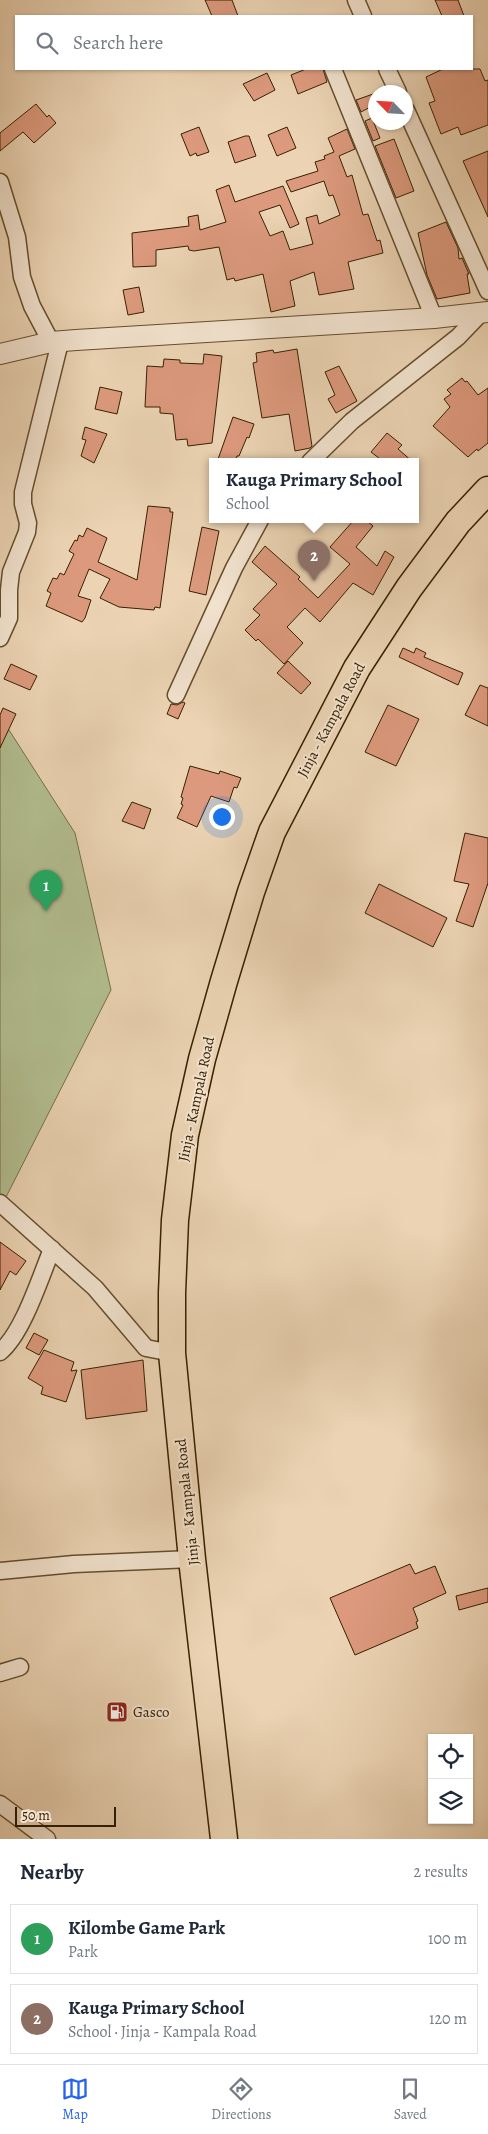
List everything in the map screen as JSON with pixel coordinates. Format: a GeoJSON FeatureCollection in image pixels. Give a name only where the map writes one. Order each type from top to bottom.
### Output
{"type":"FeatureCollection","features":[{"type":"Feature","properties":{"kind":"highway","name":"Jinja - Kampala Road"},"geometry":{"type":"LineString","coordinates":[[224,1839],[192,1559],[172,1352],[175,1220],[185,1135],[202,1060],[224,981],[251,892],[269,841],[308,760],[356,668],[409,588],[458,522],[488,490]]}},
{"type":"Feature","properties":{"kind":"street"},"geometry":{"type":"LineString","coordinates":[[356,0],[363,15]]}},
{"type":"Feature","properties":{"kind":"street"},"geometry":{"type":"LineString","coordinates":[[333,70],[434,318]]}},
{"type":"Feature","properties":{"kind":"street"},"geometry":{"type":"LineString","coordinates":[[387,70],[395,85]]}},
{"type":"Feature","properties":{"kind":"street"},"geometry":{"type":"LineString","coordinates":[[413,126],[488,292]]}},
{"type":"Feature","properties":{"kind":"street"},"geometry":{"type":"LineString","coordinates":[[0,182],[18,237],[22,277],[32,306],[55,342],[23,492],[28,523],[27,532],[11,572],[8,590],[9,618],[0,638]]}},
{"type":"Feature","properties":{"kind":"street"},"geometry":{"type":"LineString","coordinates":[[0,354],[55,342],[76,340],[434,318],[485,312]]}},
{"type":"Feature","properties":{"kind":"street"},"geometry":{"type":"LineString","coordinates":[[314,458],[352,421],[458,337],[485,312]]}},
{"type":"Feature","properties":{"kind":"street"},"geometry":{"type":"LineString","coordinates":[[176,695],[234,568],[258,523]]}},
{"type":"Feature","properties":{"kind":"street"},"geometry":{"type":"LineString","coordinates":[[0,1204],[95,1288],[146,1348],[172,1352]]}},
{"type":"Feature","properties":{"kind":"street"},"geometry":{"type":"LineString","coordinates":[[0,1352],[9,1344],[17,1329],[52,1249]]}},
{"type":"Feature","properties":{"kind":"street"},"geometry":{"type":"LineString","coordinates":[[0,1571],[74,1564],[192,1559]]}},
{"type":"Feature","properties":{"kind":"street"},"geometry":{"type":"LineString","coordinates":[[0,1673],[20,1667]]}},
{"type":"Feature","properties":{"kind":"street"},"geometry":{"type":"LineString","coordinates":[[0,1804],[47,1839]]}},
{"type":"Feature","properties":{"kind":"green space"},"geometry":{"type":"Polygon","coordinates":[[[0,716],[75,833],[111,990],[4,1201],[0,1197],[0,716]]]}},
{"type":"Feature","properties":{"kind":"building"},"geometry":{"type":"Polygon","coordinates":[[[205,0],[232,0],[238,15],[212,15],[205,0]]]}},
{"type":"Feature","properties":{"kind":"building"},"geometry":{"type":"Polygon","coordinates":[[[435,0],[458,0],[464,15],[442,15],[435,0]]]}},
{"type":"Feature","properties":{"kind":"building"},"geometry":{"type":"Polygon","coordinates":[[[480,69],[485,81],[488,80],[488,125],[461,135],[458,127],[441,134],[429,103],[435,101],[426,77],[441,70],[480,69]]]}},
{"type":"Feature","properties":{"kind":"building"},"geometry":{"type":"Polygon","coordinates":[[[304,70],[323,70],[327,82],[298,94],[291,75],[304,70]]]}},
{"type":"Feature","properties":{"kind":"building"},"geometry":{"type":"Polygon","coordinates":[[[267,73],[275,90],[254,101],[243,84],[267,73]]]}},
{"type":"Feature","properties":{"kind":"building"},"geometry":{"type":"Polygon","coordinates":[[[368,96],[368,108],[361,112],[356,100],[368,96]]]}},
{"type":"Feature","properties":{"kind":"building"},"geometry":{"type":"Polygon","coordinates":[[[36,104],[47,117],[49,115],[56,123],[34,143],[23,132],[0,151],[0,133],[36,104]]]}},
{"type":"Feature","properties":{"kind":"building"},"geometry":{"type":"Polygon","coordinates":[[[199,127],[209,152],[197,156],[196,153],[190,156],[181,134],[199,127]]]}},
{"type":"Feature","properties":{"kind":"building"},"geometry":{"type":"Polygon","coordinates":[[[287,127],[296,148],[277,156],[268,135],[287,127]]]}},
{"type":"Feature","properties":{"kind":"building"},"geometry":{"type":"Polygon","coordinates":[[[347,129],[355,149],[339,156],[347,177],[352,175],[363,215],[368,214],[377,241],[380,240],[383,253],[348,262],[354,289],[319,295],[314,272],[290,281],[295,306],[271,312],[263,274],[235,281],[234,278],[227,280],[219,247],[194,251],[189,250],[188,246],[156,250],[156,266],[133,267],[132,233],[189,226],[188,217],[198,215],[200,230],[226,222],[216,190],[229,185],[235,202],[283,186],[299,224],[290,228],[280,205],[259,212],[270,236],[283,231],[290,250],[313,244],[306,218],[317,215],[319,224],[340,215],[333,195],[329,196],[324,181],[291,192],[286,181],[318,171],[315,162],[325,159],[324,156],[334,152],[328,138],[347,129]]]}},
{"type":"Feature","properties":{"kind":"building"},"geometry":{"type":"Polygon","coordinates":[[[369,130],[377,130],[380,138],[373,141],[369,130]]]}},
{"type":"Feature","properties":{"kind":"building"},"geometry":{"type":"Polygon","coordinates":[[[249,136],[256,156],[235,163],[228,142],[249,136]]]}},
{"type":"Feature","properties":{"kind":"building"},"geometry":{"type":"Polygon","coordinates":[[[394,139],[414,191],[396,198],[375,146],[394,139]]]}},
{"type":"Feature","properties":{"kind":"building"},"geometry":{"type":"Polygon","coordinates":[[[488,151],[488,217],[463,161],[488,151]]]}},
{"type":"Feature","properties":{"kind":"building"},"geometry":{"type":"Polygon","coordinates":[[[446,222],[458,248],[459,259],[462,258],[469,274],[467,274],[470,293],[437,299],[427,275],[418,233],[446,222]]]}},
{"type":"Feature","properties":{"kind":"building"},"geometry":{"type":"Polygon","coordinates":[[[139,287],[144,312],[128,315],[123,290],[139,287]]]}},
{"type":"Feature","properties":{"kind":"building"},"geometry":{"type":"Polygon","coordinates":[[[297,349],[312,446],[295,451],[289,414],[262,418],[253,363],[257,362],[256,353],[273,350],[274,353],[297,349]]]}},
{"type":"Feature","properties":{"kind":"building"},"geometry":{"type":"Polygon","coordinates":[[[204,354],[222,356],[212,443],[188,446],[187,439],[176,440],[173,414],[160,413],[160,407],[145,407],[147,366],[163,367],[164,359],[180,360],[180,363],[203,364],[204,354]]]}},
{"type":"Feature","properties":{"kind":"building"},"geometry":{"type":"Polygon","coordinates":[[[339,366],[357,401],[336,413],[328,399],[335,395],[325,372],[339,366]]]}},
{"type":"Feature","properties":{"kind":"building"},"geometry":{"type":"Polygon","coordinates":[[[462,378],[465,382],[467,381],[478,395],[488,388],[488,443],[468,457],[433,426],[450,407],[444,399],[451,394],[447,390],[462,378]]]}},
{"type":"Feature","properties":{"kind":"building"},"geometry":{"type":"Polygon","coordinates":[[[100,387],[122,392],[117,414],[95,409],[100,387]]]}},
{"type":"Feature","properties":{"kind":"building"},"geometry":{"type":"Polygon","coordinates":[[[233,417],[254,424],[239,456],[236,458],[218,458],[233,417]]]}},
{"type":"Feature","properties":{"kind":"building"},"geometry":{"type":"Polygon","coordinates":[[[85,427],[107,434],[94,463],[81,456],[86,440],[82,439],[85,427]]]}},
{"type":"Feature","properties":{"kind":"building"},"geometry":{"type":"Polygon","coordinates":[[[387,433],[402,445],[398,449],[408,458],[379,458],[371,452],[387,433]]]}},
{"type":"Feature","properties":{"kind":"building"},"geometry":{"type":"Polygon","coordinates":[[[148,506],[170,508],[170,512],[173,512],[160,608],[155,607],[154,610],[119,607],[100,598],[110,579],[89,569],[78,596],[91,600],[82,622],[46,606],[51,593],[47,591],[53,578],[57,579],[60,573],[64,575],[74,554],[69,551],[79,535],[83,537],[87,528],[107,538],[98,562],[137,580],[148,506]]]}},
{"type":"Feature","properties":{"kind":"building"},"geometry":{"type":"Polygon","coordinates":[[[351,523],[370,523],[373,526],[356,547],[377,566],[385,551],[394,557],[373,595],[353,583],[320,622],[305,608],[287,627],[303,643],[284,664],[258,639],[256,641],[245,630],[260,615],[253,609],[277,584],[252,562],[265,546],[300,577],[298,579],[318,598],[350,564],[330,547],[351,523]]]}},
{"type":"Feature","properties":{"kind":"building"},"geometry":{"type":"Polygon","coordinates":[[[202,527],[219,531],[206,595],[189,591],[202,527]]]}},
{"type":"Feature","properties":{"kind":"building"},"geometry":{"type":"Polygon","coordinates":[[[403,648],[414,653],[416,648],[426,653],[424,657],[463,673],[458,685],[399,657],[403,648]]]}},
{"type":"Feature","properties":{"kind":"building"},"geometry":{"type":"Polygon","coordinates":[[[288,661],[311,683],[301,694],[277,673],[288,661]]]}},
{"type":"Feature","properties":{"kind":"building"},"geometry":{"type":"Polygon","coordinates":[[[11,664],[37,676],[30,690],[4,679],[11,664]]]}},
{"type":"Feature","properties":{"kind":"building"},"geometry":{"type":"Polygon","coordinates":[[[480,685],[488,688],[488,726],[465,715],[480,685]]]}},
{"type":"Feature","properties":{"kind":"building"},"geometry":{"type":"Polygon","coordinates":[[[185,703],[178,719],[167,714],[171,704],[177,705],[185,703]]]}},
{"type":"Feature","properties":{"kind":"building"},"geometry":{"type":"Polygon","coordinates":[[[388,705],[419,719],[396,766],[365,752],[388,705]]]}},
{"type":"Feature","properties":{"kind":"building"},"geometry":{"type":"Polygon","coordinates":[[[3,708],[16,714],[0,748],[0,715],[3,708]]]}},
{"type":"Feature","properties":{"kind":"building"},"geometry":{"type":"Polygon","coordinates":[[[190,766],[219,774],[220,771],[241,778],[237,788],[234,787],[229,802],[211,796],[197,827],[177,818],[183,805],[181,804],[183,798],[181,797],[190,766]]]}},
{"type":"Feature","properties":{"kind":"building"},"geometry":{"type":"Polygon","coordinates":[[[132,802],[151,809],[144,829],[122,821],[132,802]]]}},
{"type":"Feature","properties":{"kind":"building"},"geometry":{"type":"Polygon","coordinates":[[[465,833],[488,838],[488,883],[473,927],[456,921],[469,884],[454,881],[465,833]]]}},
{"type":"Feature","properties":{"kind":"building"},"geometry":{"type":"Polygon","coordinates":[[[379,884],[447,918],[433,947],[365,913],[379,884]]]}},
{"type":"Feature","properties":{"kind":"building"},"geometry":{"type":"Polygon","coordinates":[[[0,1242],[26,1261],[16,1275],[10,1271],[0,1290],[0,1242]]]}},
{"type":"Feature","properties":{"kind":"building"},"geometry":{"type":"Polygon","coordinates":[[[34,1333],[48,1340],[39,1355],[26,1348],[34,1333]]]}},
{"type":"Feature","properties":{"kind":"building"},"geometry":{"type":"Polygon","coordinates":[[[44,1350],[74,1362],[71,1371],[77,1370],[66,1402],[41,1394],[43,1387],[28,1378],[44,1350]]]}},
{"type":"Feature","properties":{"kind":"building"},"geometry":{"type":"Polygon","coordinates":[[[143,1360],[147,1411],[86,1419],[81,1370],[143,1360]]]}},
{"type":"Feature","properties":{"kind":"building"},"geometry":{"type":"Polygon","coordinates":[[[410,1564],[415,1574],[435,1566],[446,1593],[413,1608],[418,1621],[416,1622],[418,1628],[355,1655],[330,1598],[410,1564]]]}},
{"type":"Feature","properties":{"kind":"building"},"geometry":{"type":"Polygon","coordinates":[[[488,1588],[488,1602],[459,1610],[456,1596],[488,1588]]]}},
{"type":"Feature","properties":{"kind":"place","name":"Kauga Primary School"},"geometry":{"type":"Point","coordinates":[314,581]}},
{"type":"Feature","properties":{"kind":"place","name":"Kilombe Game Park"},"geometry":{"type":"Point","coordinates":[46,911]}},
{"type":"Feature","properties":{"kind":"place","name":"Gasco"},"geometry":{"type":"Point","coordinates":[117,1712]}}]}
